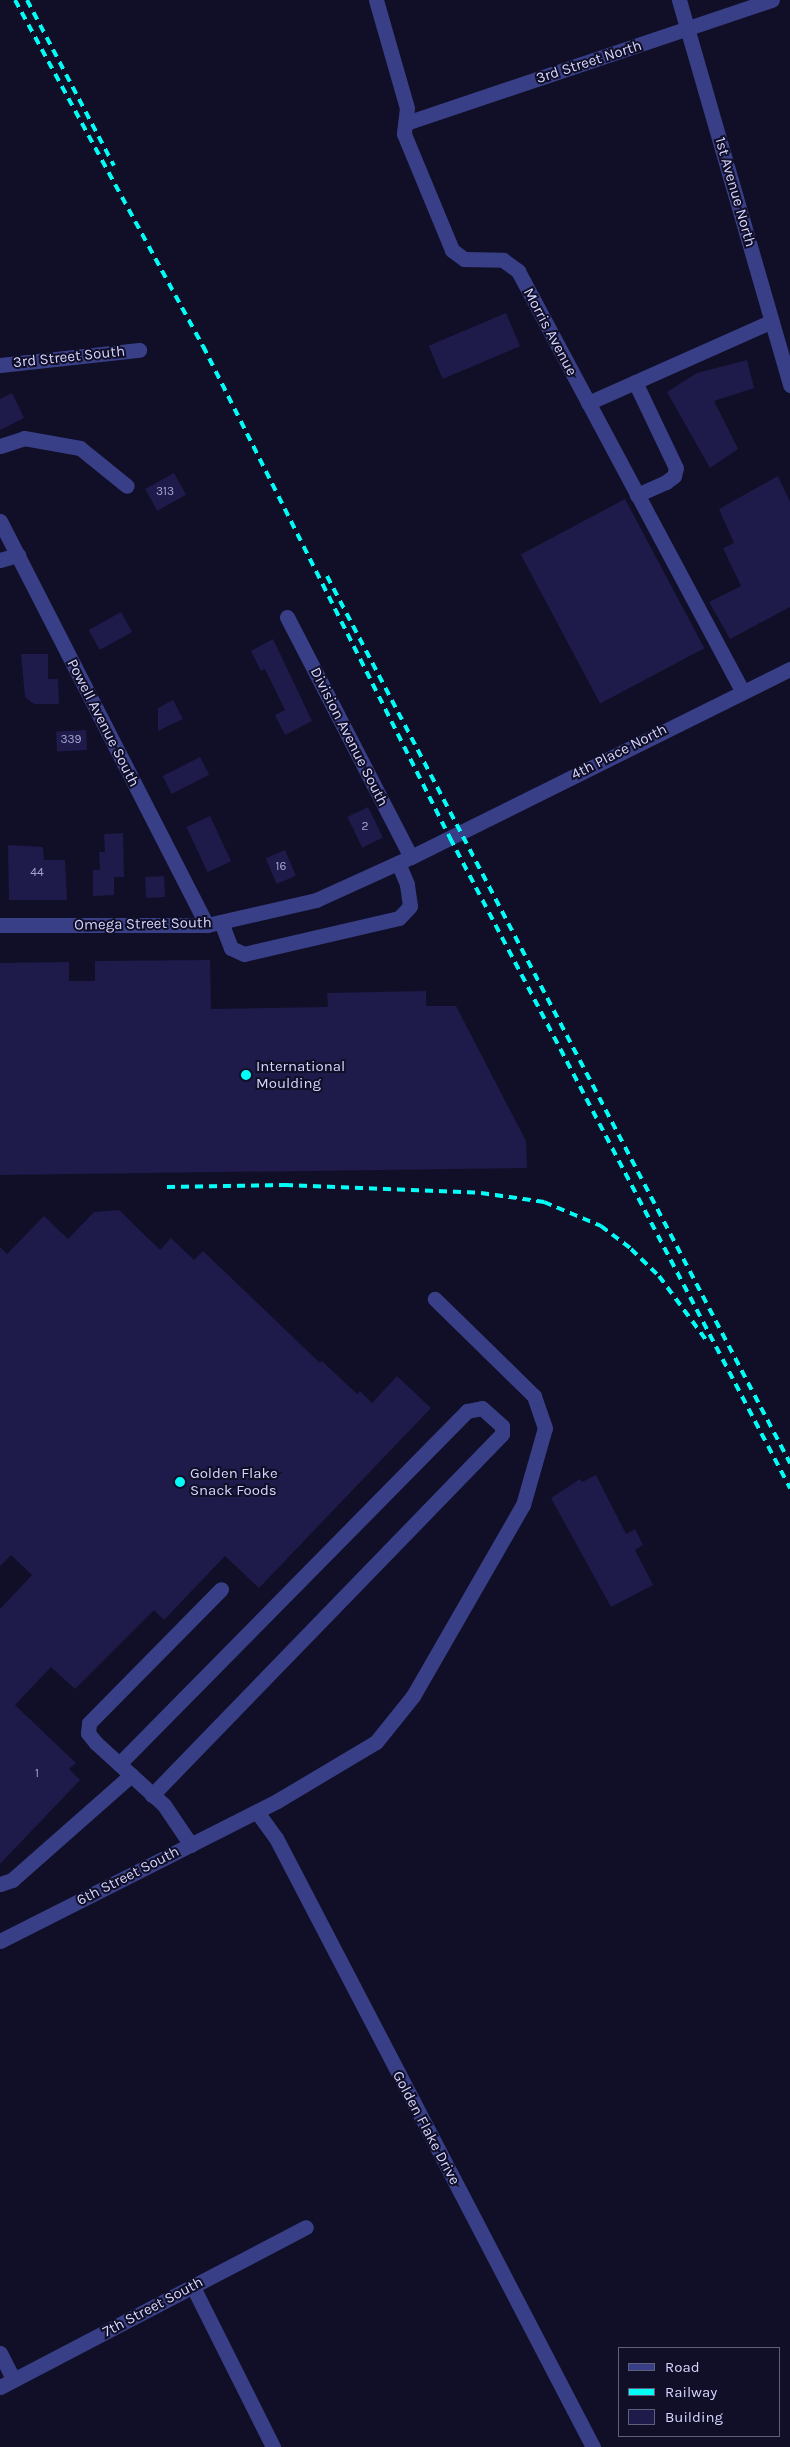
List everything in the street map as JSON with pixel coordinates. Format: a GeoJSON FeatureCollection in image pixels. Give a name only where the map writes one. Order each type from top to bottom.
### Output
{"type":"FeatureCollection","features":[{"type":"Feature","properties":{"kind":"street","name":"Morris Avenue"},"geometry":{"type":"LineString","coordinates":[[376,0],[407,108],[404,134],[452,250],[464,259],[503,260],[518,271],[742,691]]}},
{"type":"Feature","properties":{"kind":"street","name":"1st Avenue North"},"geometry":{"type":"LineString","coordinates":[[679,0],[790,384]]}},
{"type":"Feature","properties":{"kind":"street","name":"3rd Street North"},"geometry":{"type":"LineString","coordinates":[[406,124],[772,0]]}},
{"type":"Feature","properties":{"kind":"street"},"geometry":{"type":"LineString","coordinates":[[588,403],[772,322]]}},
{"type":"Feature","properties":{"kind":"street","name":"3rd Street South"},"geometry":{"type":"LineString","coordinates":[[0,365],[139,350]]}},
{"type":"Feature","properties":{"kind":"street"},"geometry":{"type":"LineString","coordinates":[[634,382],[676,468],[674,476],[666,482],[637,495]]}},
{"type":"Feature","properties":{"kind":"street"},"geometry":{"type":"LineString","coordinates":[[0,446],[24,438],[80,448],[127,486]]}},
{"type":"Feature","properties":{"kind":"street","name":"Powell Avenue South"},"geometry":{"type":"LineString","coordinates":[[0,520],[214,924],[231,948],[244,954],[399,918],[410,906],[404,860]]}},
{"type":"Feature","properties":{"kind":"street"},"geometry":{"type":"LineString","coordinates":[[0,560],[18,555]]}},
{"type":"Feature","properties":{"kind":"street","name":"Division Avenue South"},"geometry":{"type":"LineString","coordinates":[[286,617],[404,860]]}},
{"type":"Feature","properties":{"kind":"street","name":"4th Place North"},"geometry":{"type":"LineString","coordinates":[[450,838],[742,691],[790,669]]}},
{"type":"Feature","properties":{"kind":"street","name":"Omega Street South"},"geometry":{"type":"LineString","coordinates":[[0,925],[214,924],[316,900],[450,838]]}},
{"type":"Feature","properties":{"kind":"street","name":"6th Street South"},"geometry":{"type":"LineString","coordinates":[[0,1940],[257,1812],[376,1742],[413,1696],[523,1504],[531,1484],[545,1428],[534,1396],[435,1299]]}},
{"type":"Feature","properties":{"kind":"street"},"geometry":{"type":"LineString","coordinates":[[119,1764],[467,1411],[482,1408],[502,1426],[502,1434],[152,1795]]}},
{"type":"Feature","properties":{"kind":"street"},"geometry":{"type":"LineString","coordinates":[[191,1845],[152,1795],[88,1733],[89,1723],[221,1589]]}},
{"type":"Feature","properties":{"kind":"street"},"geometry":{"type":"LineString","coordinates":[[0,1884],[12,1880],[131,1774]]}},
{"type":"Feature","properties":{"kind":"street","name":"Golden Flake Drive"},"geometry":{"type":"LineString","coordinates":[[257,1812],[276,1838],[593,2447]]}},
{"type":"Feature","properties":{"kind":"street","name":"7th Street South"},"geometry":{"type":"LineString","coordinates":[[0,2387],[306,2227]]}},
{"type":"Feature","properties":{"kind":"street"},"geometry":{"type":"LineString","coordinates":[[193,2287],[273,2447]]}},
{"type":"Feature","properties":{"kind":"street"},"geometry":{"type":"LineString","coordinates":[[0,2353],[14,2380]]}},
{"type":"Feature","properties":{"kind":"building"},"geometry":{"type":"Polygon","coordinates":[[[506,313],[520,346],[443,379],[429,346],[506,313]]]}},
{"type":"Feature","properties":{"kind":"building"},"geometry":{"type":"Polygon","coordinates":[[[747,360],[754,388],[714,401],[738,449],[710,468],[667,392],[697,373],[747,360]]]}},
{"type":"Feature","properties":{"kind":"building"},"geometry":{"type":"Polygon","coordinates":[[[12,393],[24,418],[0,430],[0,399],[12,393]]]}},
{"type":"Feature","properties":{"kind":"building"},"geometry":{"type":"Polygon","coordinates":[[[174,473],[186,495],[157,511],[145,489],[174,473]]]}},
{"type":"Feature","properties":{"kind":"building"},"geometry":{"type":"Polygon","coordinates":[[[778,476],[790,502],[790,607],[730,639],[709,602],[741,586],[723,548],[734,543],[719,509],[778,476]]]}},
{"type":"Feature","properties":{"kind":"building"},"geometry":{"type":"Polygon","coordinates":[[[625,499],[704,648],[600,704],[521,554],[625,499]]]}},
{"type":"Feature","properties":{"kind":"building"},"geometry":{"type":"Polygon","coordinates":[[[121,612],[132,632],[100,650],[89,630],[121,612]]]}},
{"type":"Feature","properties":{"kind":"building"},"geometry":{"type":"Polygon","coordinates":[[[273,639],[312,721],[285,735],[275,715],[285,710],[265,669],[261,671],[251,651],[273,639]]]}},
{"type":"Feature","properties":{"kind":"building"},"geometry":{"type":"Polygon","coordinates":[[[21,654],[48,654],[48,679],[58,679],[59,704],[34,704],[25,697],[21,654]]]}},
{"type":"Feature","properties":{"kind":"building"},"geometry":{"type":"Polygon","coordinates":[[[173,700],[183,719],[158,731],[158,708],[173,700]]]}},
{"type":"Feature","properties":{"kind":"building"},"geometry":{"type":"Polygon","coordinates":[[[86,730],[87,750],[57,752],[56,732],[86,730]]]}},
{"type":"Feature","properties":{"kind":"building"},"geometry":{"type":"Polygon","coordinates":[[[200,757],[209,775],[172,794],[163,776],[200,757]]]}},
{"type":"Feature","properties":{"kind":"building"},"geometry":{"type":"Polygon","coordinates":[[[368,807],[383,838],[362,848],[347,817],[368,807]]]}},
{"type":"Feature","properties":{"kind":"building"},"geometry":{"type":"Polygon","coordinates":[[[210,816],[231,861],[208,872],[186,827],[210,816]]]}},
{"type":"Feature","properties":{"kind":"building"},"geometry":{"type":"Polygon","coordinates":[[[123,833],[124,877],[114,877],[114,895],[93,896],[93,870],[100,870],[99,852],[105,852],[104,834],[123,833]]]}},
{"type":"Feature","properties":{"kind":"building"},"geometry":{"type":"Polygon","coordinates":[[[8,845],[43,847],[44,860],[65,860],[67,900],[9,900],[8,845]]]}},
{"type":"Feature","properties":{"kind":"building"},"geometry":{"type":"Polygon","coordinates":[[[285,850],[296,876],[277,884],[266,858],[285,850]]]}},
{"type":"Feature","properties":{"kind":"building"},"geometry":{"type":"Polygon","coordinates":[[[164,876],[165,897],[146,898],[145,877],[164,876]]]}},
{"type":"Feature","properties":{"kind":"building","name":"International Moulding"},"geometry":{"type":"Polygon","coordinates":[[[210,960],[211,1009],[328,1007],[327,993],[426,991],[426,1006],[456,1006],[526,1141],[527,1168],[0,1175],[0,963],[69,962],[69,981],[95,981],[95,961],[210,960]]]}},
{"type":"Feature","properties":{"kind":"building","name":"Golden Flake Snack Foods"},"geometry":{"type":"Polygon","coordinates":[[[119,1210],[160,1250],[171,1238],[194,1260],[203,1251],[320,1363],[322,1361],[357,1394],[360,1391],[372,1403],[397,1376],[431,1408],[259,1588],[225,1556],[164,1620],[154,1610],[75,1689],[51,1667],[15,1705],[76,1763],[69,1769],[80,1780],[0,1864],[0,1609],[32,1575],[11,1555],[0,1566],[0,1247],[7,1254],[44,1216],[68,1239],[94,1212],[119,1210]]]}},
{"type":"Feature","properties":{"kind":"building"},"geometry":{"type":"Polygon","coordinates":[[[596,1475],[626,1534],[635,1529],[643,1545],[635,1550],[653,1585],[611,1607],[551,1498],[580,1479],[582,1482],[596,1475]]]}},
{"type":"Feature","properties":{"kind":"railway"},"geometry":{"type":"LineString","coordinates":[[15,0],[203,346],[450,838],[790,1488]]}},
{"type":"Feature","properties":{"kind":"railway"},"geometry":{"type":"LineString","coordinates":[[27,0],[114,166]]}},
{"type":"Feature","properties":{"kind":"railway"},"geometry":{"type":"LineString","coordinates":[[327,576],[790,1463]]}},
{"type":"Feature","properties":{"kind":"railway"},"geometry":{"type":"LineString","coordinates":[[167,1187],[285,1185],[481,1193],[544,1202],[601,1226],[631,1249],[659,1276],[707,1341]]}},
{"type":"Feature","properties":{"kind":"place","name":"International Moulding"},"geometry":{"type":"Point","coordinates":[246,1075]}},
{"type":"Feature","properties":{"kind":"place","name":"Golden Flake Snack Foods"},"geometry":{"type":"Point","coordinates":[180,1482]}}]}
